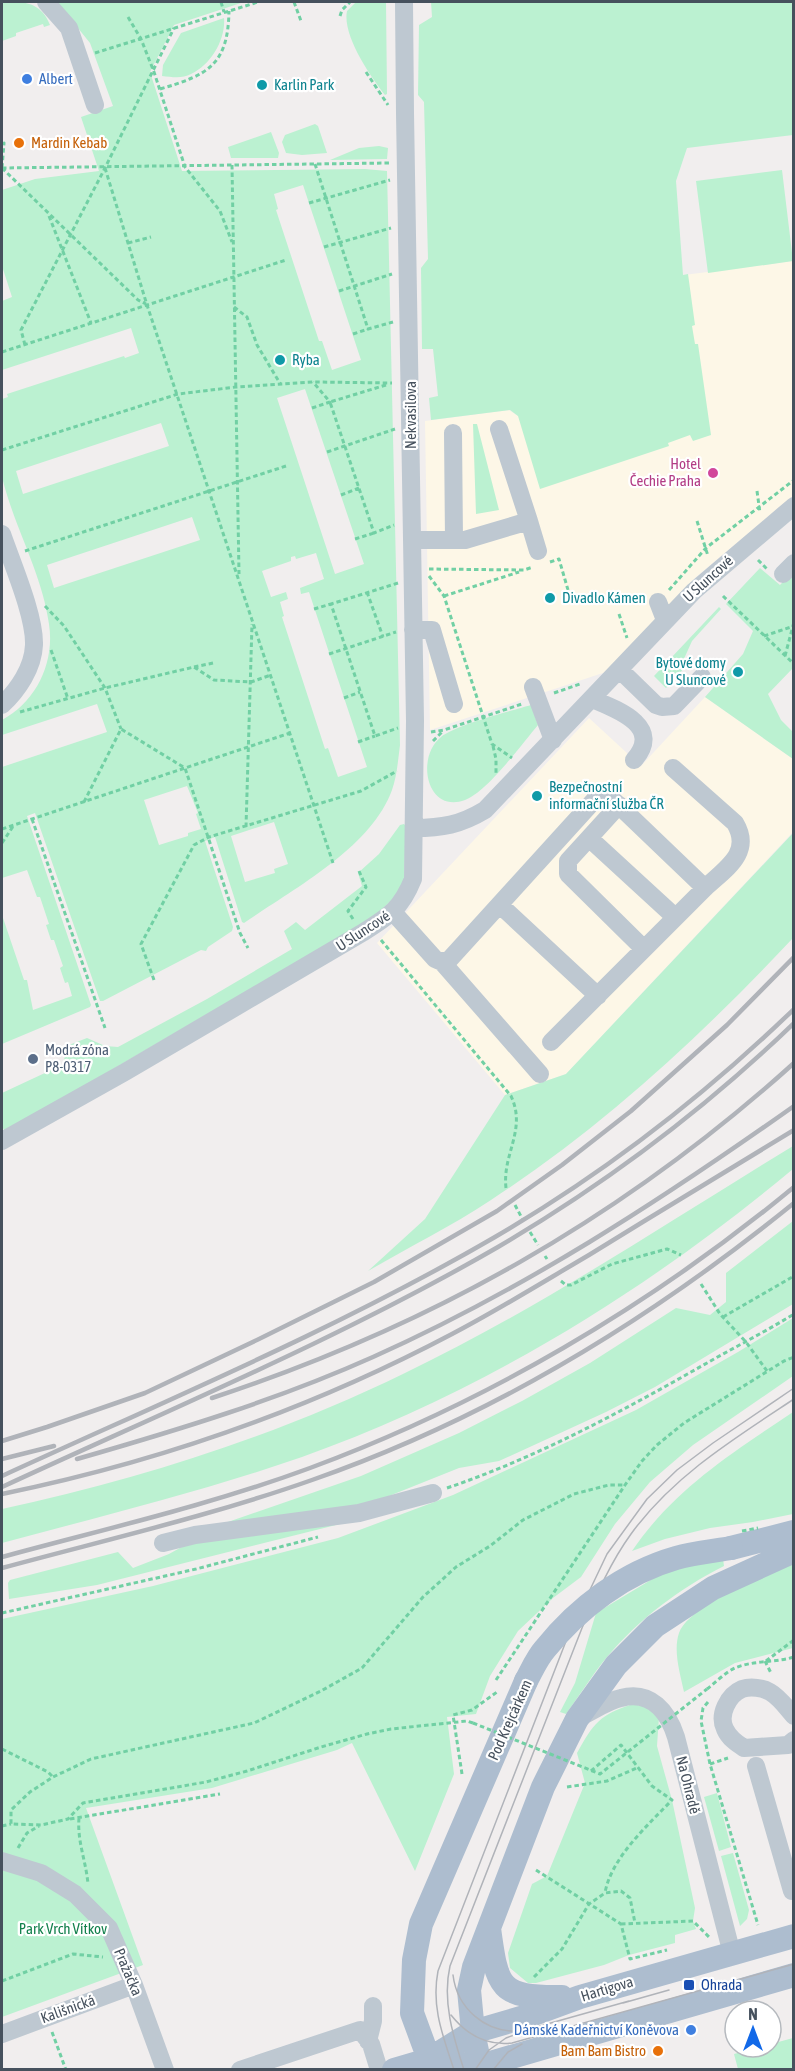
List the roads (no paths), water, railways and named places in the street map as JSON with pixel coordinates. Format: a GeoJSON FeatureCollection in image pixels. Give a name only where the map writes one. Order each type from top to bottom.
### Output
{"type":"FeatureCollection","features":[{"type":"Feature","properties":{"kind":"main road","name":"Pod Krejcárkem"},"geometry":{"type":"LineString","coordinates":[[431,2065],[412,2013],[414,1960],[421,1924],[526,1681],[543,1650],[570,1622],[606,1591],[634,1573],[677,1557],[731,1548],[794,1532]]}},
{"type":"Feature","properties":{"kind":"main road"},"geometry":{"type":"LineString","coordinates":[[480,2068],[473,2032],[469,1990],[476,1957],[543,1787],[577,1719],[616,1665],[655,1626],[713,1588],[794,1551]]}},
{"type":"Feature","properties":{"kind":"main road"},"geometry":{"type":"LineString","coordinates":[[489,1927],[496,1974],[506,1986],[525,1997],[580,1997]]}},
{"type":"Feature","properties":{"kind":"main road","name":"Hartigova"},"geometry":{"type":"LineString","coordinates":[[431,2065],[473,2032],[531,2015],[580,1997],[794,1936]]}},
{"type":"Feature","properties":{"kind":"main road","name":"Hartigova"},"geometry":{"type":"LineString","coordinates":[[394,2070],[431,2065],[480,2068],[738,1989],[794,1975]]}},
{"type":"Feature","properties":{"kind":"street"},"geometry":{"type":"LineString","coordinates":[[46,2],[69,28],[94,105]]}},
{"type":"Feature","properties":{"kind":"street","name":"Nekvasilova"},"geometry":{"type":"LineString","coordinates":[[404,2],[412,519],[407,631],[415,722],[414,828]]}},
{"type":"Feature","properties":{"kind":"street"},"geometry":{"type":"LineString","coordinates":[[499,429],[538,551]]}},
{"type":"Feature","properties":{"kind":"street"},"geometry":{"type":"LineString","coordinates":[[453,434],[454,540]]}},
{"type":"Feature","properties":{"kind":"street","name":"U Sluncové"},"geometry":{"type":"LineString","coordinates":[[2,1141],[321,958],[393,912],[406,897],[413,879],[414,828],[430,828],[466,821],[485,810],[665,620],[714,572],[794,506]]}},
{"type":"Feature","properties":{"kind":"street"},"geometry":{"type":"LineString","coordinates":[[412,540],[465,540],[529,521]]}},
{"type":"Feature","properties":{"kind":"street"},"geometry":{"type":"LineString","coordinates":[[2,534],[27,609],[34,646],[30,664],[22,681],[2,705]]}},
{"type":"Feature","properties":{"kind":"street"},"geometry":{"type":"LineString","coordinates":[[658,602],[665,620]]}},
{"type":"Feature","properties":{"kind":"street"},"geometry":{"type":"LineString","coordinates":[[407,631],[432,630],[454,704]]}},
{"type":"Feature","properties":{"kind":"street"},"geometry":{"type":"LineString","coordinates":[[620,670],[656,705],[662,707],[674,706],[702,677]]}},
{"type":"Feature","properties":{"kind":"street"},"geometry":{"type":"LineString","coordinates":[[535,693],[553,740]]}},
{"type":"Feature","properties":{"kind":"street"},"geometry":{"type":"LineString","coordinates":[[592,699],[627,714],[639,727],[643,744],[634,760]]}},
{"type":"Feature","properties":{"kind":"street"},"geometry":{"type":"LineString","coordinates":[[551,1042],[735,859],[741,849],[739,831],[735,823],[673,768]]}},
{"type":"Feature","properties":{"kind":"street"},"geometry":{"type":"LineString","coordinates":[[442,962],[449,960],[598,796],[610,797],[705,888]]}},
{"type":"Feature","properties":{"kind":"street"},"geometry":{"type":"LineString","coordinates":[[619,805],[568,861],[568,874],[644,949]]}},
{"type":"Feature","properties":{"kind":"street"},"geometry":{"type":"LineString","coordinates":[[589,838],[675,917]]}},
{"type":"Feature","properties":{"kind":"street"},"geometry":{"type":"LineString","coordinates":[[551,848],[568,861]]}},
{"type":"Feature","properties":{"kind":"street"},"geometry":{"type":"LineString","coordinates":[[500,905],[598,996]]}},
{"type":"Feature","properties":{"kind":"street"},"geometry":{"type":"LineString","coordinates":[[393,912],[435,959],[442,962],[540,1074]]}},
{"type":"Feature","properties":{"kind":"street"},"geometry":{"type":"LineString","coordinates":[[163,1543],[195,1535],[359,1513],[433,1493]]}},
{"type":"Feature","properties":{"kind":"street"},"geometry":{"type":"LineString","coordinates":[[794,1716],[771,1693],[757,1688],[742,1689],[728,1700],[723,1712],[723,1726],[731,1739],[744,1749],[788,1745],[794,1740]]}},
{"type":"Feature","properties":{"kind":"street","name":"Na Ohradě"},"geometry":{"type":"LineString","coordinates":[[577,1719],[620,1698],[643,1698],[664,1710],[672,1723],[676,1737],[732,1954]]}},
{"type":"Feature","properties":{"kind":"street"},"geometry":{"type":"LineString","coordinates":[[756,1766],[793,1892]]}},
{"type":"Feature","properties":{"kind":"street","name":"Pražačka"},"geometry":{"type":"LineString","coordinates":[[9,1856],[75,1894],[109,1928],[134,1984],[165,2070]]}},
{"type":"Feature","properties":{"kind":"street","name":"Kališnická"},"geometry":{"type":"LineString","coordinates":[[2,2034],[134,1984]]}},
{"type":"Feature","properties":{"kind":"street"},"geometry":{"type":"LineString","coordinates":[[368,2041],[372,2032],[373,2006]]}},
{"type":"Feature","properties":{"kind":"street"},"geometry":{"type":"LineString","coordinates":[[240,2070],[360,2030],[368,2041],[379,2070]]}},
{"type":"Feature","properties":{"kind":"tram line"},"geometry":{"type":"LineString","coordinates":[[454,2070],[437,2009],[438,1971],[568,1636],[607,1554],[647,1499],[677,1470],[794,1388]]}},
{"type":"Feature","properties":{"kind":"tram line"},"geometry":{"type":"LineString","coordinates":[[464,2070],[448,2005],[450,1966],[582,1628],[604,1580],[631,1534],[666,1494],[706,1459],[794,1399]]}},
{"type":"Feature","properties":{"kind":"tram line"},"geometry":{"type":"LineString","coordinates":[[451,2015],[463,2028],[477,2037],[494,2043],[512,2043],[794,1964]]}},
{"type":"Feature","properties":{"kind":"tram line"},"geometry":{"type":"LineString","coordinates":[[453,1975],[460,1998],[475,2016],[495,2028],[519,2031]]}},
{"type":"Feature","properties":{"kind":"tram line"},"geometry":{"type":"LineString","coordinates":[[623,2003],[669,1990]]}},
{"type":"Feature","properties":{"kind":"tram line"},"geometry":{"type":"LineString","coordinates":[[475,2070],[489,2050],[506,2038],[629,2001]]}},
{"type":"Feature","properties":{"kind":"tram line"},"geometry":{"type":"LineString","coordinates":[[493,2070],[508,2052],[522,2044]]}},
{"type":"Feature","properties":{"kind":"railway"},"geometry":{"type":"LineString","coordinates":[[2,1441],[145,1393],[374,1282],[497,1211],[562,1165],[631,1111],[727,1025],[794,957]]}},
{"type":"Feature","properties":{"kind":"railway"},"geometry":{"type":"LineString","coordinates":[[2,1476],[313,1333],[435,1271],[495,1237],[575,1187],[651,1132],[688,1103],[794,1009]]}},
{"type":"Feature","properties":{"kind":"railway"},"geometry":{"type":"LineString","coordinates":[[2,1487],[315,1343],[438,1281],[498,1247],[577,1198],[653,1144],[760,1055],[794,1023]]}},
{"type":"Feature","properties":{"kind":"railway"},"geometry":{"type":"LineString","coordinates":[[212,1398],[293,1369],[371,1337],[521,1262],[592,1218],[661,1171],[729,1119],[794,1063]]}},
{"type":"Feature","properties":{"kind":"railway"},"geometry":{"type":"LineString","coordinates":[[77,1459],[264,1401],[337,1373],[429,1331],[590,1242],[693,1176],[794,1106]]}},
{"type":"Feature","properties":{"kind":"railway"},"geometry":{"type":"LineString","coordinates":[[2,1494],[61,1481],[176,1449],[233,1430],[344,1386],[486,1315],[794,1130]]}},
{"type":"Feature","properties":{"kind":"railway"},"geometry":{"type":"LineString","coordinates":[[2,1557],[234,1494],[310,1468],[439,1413],[564,1348],[624,1311],[739,1231],[794,1187]]}},
{"type":"Feature","properties":{"kind":"railway"},"geometry":{"type":"LineString","coordinates":[[2,1568],[274,1493],[377,1455],[441,1427],[565,1362],[624,1326],[683,1287],[794,1203]]}},
{"type":"Feature","properties":{"kind":"railway"},"geometry":{"type":"LineString","coordinates":[[2,1459],[54,1446]]}},
{"type":"Feature","properties":{"kind":"place","name":"Albert"},"geometry":{"type":"Point","coordinates":[27,79]}},
{"type":"Feature","properties":{"kind":"place","name":"Karlin Park"},"geometry":{"type":"Point","coordinates":[262,85]}},
{"type":"Feature","properties":{"kind":"place","name":"Mardin Kebab"},"geometry":{"type":"Point","coordinates":[19,143]}},
{"type":"Feature","properties":{"kind":"place","name":"Ryba"},"geometry":{"type":"Point","coordinates":[280,360]}},
{"type":"Feature","properties":{"kind":"place","name":"Hotel Čechie Praha"},"geometry":{"type":"Point","coordinates":[713,473]}},
{"type":"Feature","properties":{"kind":"place","name":"Divadlo Kámen"},"geometry":{"type":"Point","coordinates":[550,598]}},
{"type":"Feature","properties":{"kind":"place","name":"Bytové domy U Sluncové"},"geometry":{"type":"Point","coordinates":[738,672]}},
{"type":"Feature","properties":{"kind":"place","name":"Bezpečnostní informační služba ČR"},"geometry":{"type":"Point","coordinates":[537,796]}},
{"type":"Feature","properties":{"kind":"place","name":"Modrá zóna P8-0317"},"geometry":{"type":"Point","coordinates":[33,1059]}},
{"type":"Feature","properties":{"kind":"place","name":"Ohrada"},"geometry":{"type":"Point","coordinates":[689,1985]}},
{"type":"Feature","properties":{"kind":"place","name":"Dámské Kadeřnictví Koněvova"},"geometry":{"type":"Point","coordinates":[691,2030]}},
{"type":"Feature","properties":{"kind":"place","name":"Bam Bam Bistro"},"geometry":{"type":"Point","coordinates":[658,2051]}},
{"type":"Feature","properties":{"kind":"park label","name":"Park Vrch Vítkov"},"geometry":{"type":"Point","coordinates":[63,1929]}}]}
